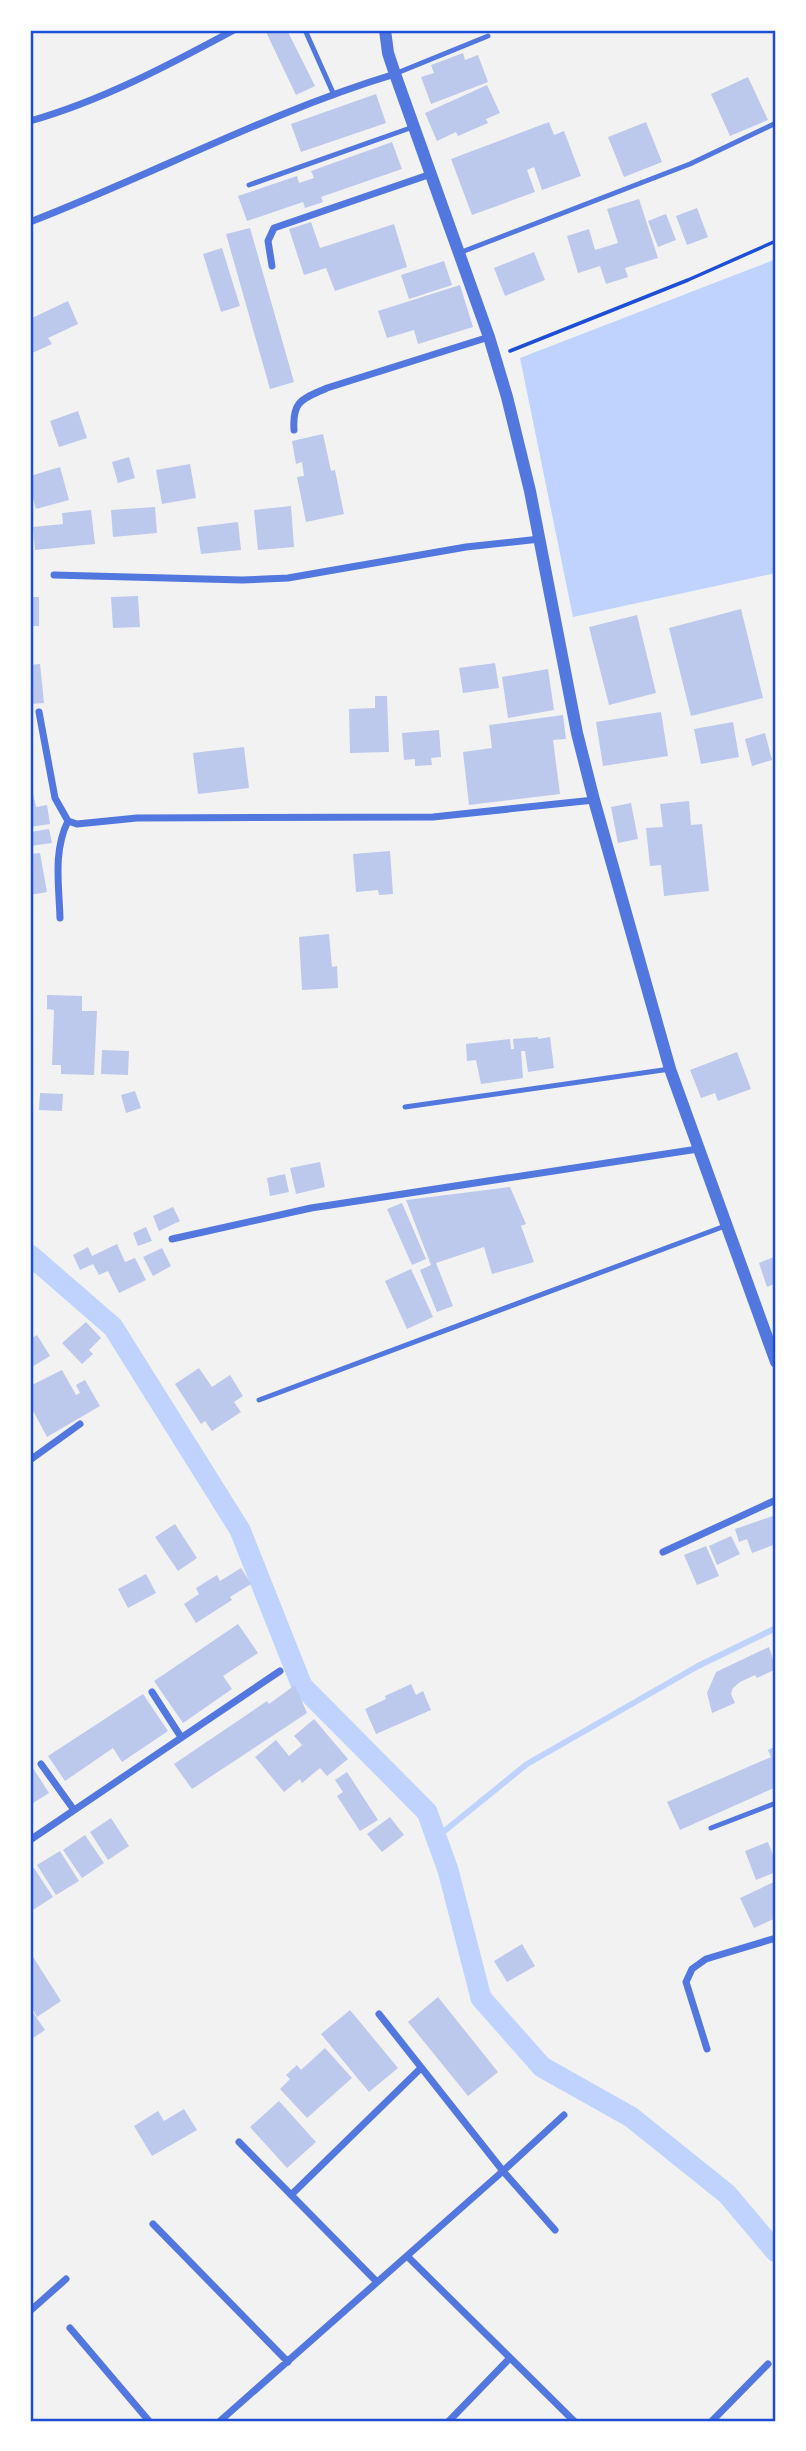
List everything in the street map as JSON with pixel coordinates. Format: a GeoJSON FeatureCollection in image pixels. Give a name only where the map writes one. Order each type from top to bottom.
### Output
{"type":"FeatureCollection","features":[{"type":"Feature","properties":{"kind":"street"},"geometry":{"type":"LineString","coordinates":[[30,121],[57,113],[136,79],[234,30]]}},
{"type":"Feature","properties":{"kind":"street"},"geometry":{"type":"LineString","coordinates":[[385,30],[388,53],[395,74],[495,357],[530,491],[594,800],[670,1069],[776,1362]]}},
{"type":"Feature","properties":{"kind":"street"},"geometry":{"type":"LineString","coordinates":[[30,222],[334,94],[395,74]]}},
{"type":"Feature","properties":{"kind":"street"},"geometry":{"type":"LineString","coordinates":[[272,266],[268,241],[274,228],[430,174]]}},
{"type":"Feature","properties":{"kind":"street"},"geometry":{"type":"LineString","coordinates":[[294,430],[293,413],[296,405],[327,388],[489,337]]}},
{"type":"Feature","properties":{"kind":"street"},"geometry":{"type":"LineString","coordinates":[[54,575],[242,580],[288,578],[466,547],[540,539]]}},
{"type":"Feature","properties":{"kind":"street"},"geometry":{"type":"LineString","coordinates":[[39,712],[55,798],[68,821],[77,824],[136,818],[433,817],[594,800]]}},
{"type":"Feature","properties":{"kind":"street"},"geometry":{"type":"LineString","coordinates":[[60,918],[59,849],[68,821]]}},
{"type":"Feature","properties":{"kind":"street"},"geometry":{"type":"LineString","coordinates":[[172,1238],[311,1209],[698,1149]]}},
{"type":"Feature","properties":{"kind":"street"},"geometry":{"type":"LineString","coordinates":[[30,1460],[80,1424]]}},
{"type":"Feature","properties":{"kind":"street"},"geometry":{"type":"LineString","coordinates":[[663,1552],[776,1500]]}},
{"type":"Feature","properties":{"kind":"street"},"geometry":{"type":"LineString","coordinates":[[30,1840],[280,1671]]}},
{"type":"Feature","properties":{"kind":"street"},"geometry":{"type":"LineString","coordinates":[[152,1692],[181,1738]]}},
{"type":"Feature","properties":{"kind":"street"},"geometry":{"type":"LineString","coordinates":[[41,1764],[74,1810]]}},
{"type":"Feature","properties":{"kind":"street"},"geometry":{"type":"LineString","coordinates":[[707,2049],[686,1982],[692,1969],[706,1959],[776,1938]]}},
{"type":"Feature","properties":{"kind":"street"},"geometry":{"type":"LineString","coordinates":[[379,2014],[503,2171],[555,2230]]}},
{"type":"Feature","properties":{"kind":"street"},"geometry":{"type":"LineString","coordinates":[[291,2194],[421,2068]]}},
{"type":"Feature","properties":{"kind":"street"},"geometry":{"type":"LineString","coordinates":[[220,2421],[564,2115]]}},
{"type":"Feature","properties":{"kind":"street"},"geometry":{"type":"LineString","coordinates":[[239,2143],[377,2282]]}},
{"type":"Feature","properties":{"kind":"street"},"geometry":{"type":"LineString","coordinates":[[153,2224],[288,2362]]}},
{"type":"Feature","properties":{"kind":"street"},"geometry":{"type":"LineString","coordinates":[[407,2256],[574,2421]]}},
{"type":"Feature","properties":{"kind":"street"},"geometry":{"type":"LineString","coordinates":[[30,2311],[66,2279]]}},
{"type":"Feature","properties":{"kind":"street"},"geometry":{"type":"LineString","coordinates":[[70,2328],[149,2421]]}},
{"type":"Feature","properties":{"kind":"street"},"geometry":{"type":"LineString","coordinates":[[449,2421],[510,2358]]}},
{"type":"Feature","properties":{"kind":"street"},"geometry":{"type":"LineString","coordinates":[[712,2421],[768,2364]]}},
{"type":"Feature","properties":{"kind":"lane"},"geometry":{"type":"LineString","coordinates":[[305,30],[334,94]]}},
{"type":"Feature","properties":{"kind":"lane"},"geometry":{"type":"LineString","coordinates":[[395,74],[488,36]]}},
{"type":"Feature","properties":{"kind":"lane"},"geometry":{"type":"LineString","coordinates":[[459,253],[690,164],[776,123]]}},
{"type":"Feature","properties":{"kind":"lane"},"geometry":{"type":"LineString","coordinates":[[249,186],[413,127]]}},
{"type":"Feature","properties":{"kind":"lane"},"geometry":{"type":"LineString","coordinates":[[405,1107],[670,1069]]}},
{"type":"Feature","properties":{"kind":"lane"},"geometry":{"type":"LineString","coordinates":[[259,1400],[725,1226]]}},
{"type":"Feature","properties":{"kind":"lane"},"geometry":{"type":"LineString","coordinates":[[711,1828],[776,1803]]}},
{"type":"Feature","properties":{"kind":"path"},"geometry":{"type":"LineString","coordinates":[[495,357],[688,280],[776,241]]}},
{"type":"Feature","properties":{"kind":"water"},"geometry":{"type":"Polygon","coordinates":[[[776,259],[776,573],[573,617],[520,358],[776,259]]]}},
{"type":"Feature","properties":{"kind":"building"},"geometry":{"type":"Polygon","coordinates":[[[287,30],[315,86],[296,95],[266,32],[287,30]]]}},
{"type":"Feature","properties":{"kind":"building"},"geometry":{"type":"Polygon","coordinates":[[[463,53],[465,60],[478,55],[488,82],[431,104],[421,77],[434,73],[431,65],[463,53]]]}},
{"type":"Feature","properties":{"kind":"building"},"geometry":{"type":"Polygon","coordinates":[[[748,77],[768,120],[730,136],[711,94],[748,77]]]}},
{"type":"Feature","properties":{"kind":"building"},"geometry":{"type":"Polygon","coordinates":[[[487,85],[500,113],[486,119],[488,123],[458,136],[456,132],[437,141],[425,113],[487,85]]]}},
{"type":"Feature","properties":{"kind":"building"},"geometry":{"type":"Polygon","coordinates":[[[376,94],[386,123],[301,152],[291,124],[376,94]]]}},
{"type":"Feature","properties":{"kind":"building"},"geometry":{"type":"Polygon","coordinates":[[[549,122],[554,135],[564,131],[581,176],[542,190],[534,167],[527,170],[535,192],[472,215],[451,159],[549,122]]]}},
{"type":"Feature","properties":{"kind":"building"},"geometry":{"type":"Polygon","coordinates":[[[646,122],[662,162],[624,177],[608,137],[646,122]]]}},
{"type":"Feature","properties":{"kind":"building"},"geometry":{"type":"Polygon","coordinates":[[[392,142],[402,169],[321,197],[323,202],[305,208],[303,202],[247,221],[238,196],[297,176],[299,183],[314,178],[311,171],[392,142]]]}},
{"type":"Feature","properties":{"kind":"building"},"geometry":{"type":"Polygon","coordinates":[[[639,199],[658,258],[625,268],[628,277],[606,284],[600,266],[578,273],[567,236],[589,229],[595,250],[618,243],[607,209],[639,199]]]}},
{"type":"Feature","properties":{"kind":"building"},"geometry":{"type":"Polygon","coordinates":[[[697,208],[708,237],[687,245],[676,216],[697,208]]]}},
{"type":"Feature","properties":{"kind":"building"},"geometry":{"type":"Polygon","coordinates":[[[666,214],[676,240],[658,247],[648,221],[666,214]]]}},
{"type":"Feature","properties":{"kind":"building"},"geometry":{"type":"Polygon","coordinates":[[[311,222],[320,248],[394,224],[407,267],[335,291],[326,268],[304,275],[289,229],[311,222]]]}},
{"type":"Feature","properties":{"kind":"building"},"geometry":{"type":"Polygon","coordinates":[[[250,228],[294,382],[270,389],[226,234],[250,228]]]}},
{"type":"Feature","properties":{"kind":"building"},"geometry":{"type":"Polygon","coordinates":[[[222,248],[240,306],[221,312],[203,254],[222,248]]]}},
{"type":"Feature","properties":{"kind":"building"},"geometry":{"type":"Polygon","coordinates":[[[534,252],[545,280],[505,296],[494,268],[534,252]]]}},
{"type":"Feature","properties":{"kind":"building"},"geometry":{"type":"Polygon","coordinates":[[[444,261],[452,285],[409,299],[401,275],[444,261]]]}},
{"type":"Feature","properties":{"kind":"building"},"geometry":{"type":"Polygon","coordinates":[[[460,285],[473,327],[418,344],[414,330],[387,338],[378,311],[460,285]]]}},
{"type":"Feature","properties":{"kind":"building"},"geometry":{"type":"Polygon","coordinates":[[[68,301],[78,324],[48,338],[52,344],[30,354],[30,319],[68,301]]]}},
{"type":"Feature","properties":{"kind":"building"},"geometry":{"type":"Polygon","coordinates":[[[78,411],[87,438],[59,447],[50,421],[78,411]]]}},
{"type":"Feature","properties":{"kind":"building"},"geometry":{"type":"Polygon","coordinates":[[[323,434],[331,471],[335,470],[344,514],[306,522],[297,477],[304,476],[302,462],[296,464],[292,441],[323,434]]]}},
{"type":"Feature","properties":{"kind":"building"},"geometry":{"type":"Polygon","coordinates":[[[129,457],[135,478],[118,483],[112,462],[129,457]]]}},
{"type":"Feature","properties":{"kind":"building"},"geometry":{"type":"Polygon","coordinates":[[[190,464],[196,498],[162,504],[156,470],[190,464]]]}},
{"type":"Feature","properties":{"kind":"building"},"geometry":{"type":"Polygon","coordinates":[[[60,467],[69,500],[36,509],[30,476],[60,467]]]}},
{"type":"Feature","properties":{"kind":"building"},"geometry":{"type":"Polygon","coordinates":[[[291,506],[294,547],[258,550],[254,510],[291,506]]]}},
{"type":"Feature","properties":{"kind":"building"},"geometry":{"type":"Polygon","coordinates":[[[155,507],[157,533],[113,537],[111,510],[155,507]]]}},
{"type":"Feature","properties":{"kind":"building"},"geometry":{"type":"Polygon","coordinates":[[[91,510],[95,544],[35,550],[33,527],[63,524],[62,513],[91,510]]]}},
{"type":"Feature","properties":{"kind":"building"},"geometry":{"type":"Polygon","coordinates":[[[238,522],[241,550],[201,554],[197,527],[238,522]]]}},
{"type":"Feature","properties":{"kind":"building"},"geometry":{"type":"Polygon","coordinates":[[[138,596],[140,627],[113,628],[111,597],[138,596]]]}},
{"type":"Feature","properties":{"kind":"building"},"geometry":{"type":"Polygon","coordinates":[[[30,597],[39,597],[39,626],[30,626],[30,597]]]}},
{"type":"Feature","properties":{"kind":"building"},"geometry":{"type":"Polygon","coordinates":[[[741,609],[763,698],[691,716],[669,628],[741,609]]]}},
{"type":"Feature","properties":{"kind":"building"},"geometry":{"type":"Polygon","coordinates":[[[637,615],[656,693],[609,705],[589,627],[637,615]]]}},
{"type":"Feature","properties":{"kind":"building"},"geometry":{"type":"Polygon","coordinates":[[[495,663],[499,688],[463,693],[459,668],[495,663]]]}},
{"type":"Feature","properties":{"kind":"building"},"geometry":{"type":"Polygon","coordinates":[[[40,664],[44,703],[30,704],[30,665],[40,664]]]}},
{"type":"Feature","properties":{"kind":"building"},"geometry":{"type":"Polygon","coordinates":[[[548,669],[554,710],[508,718],[502,677],[548,669]]]}},
{"type":"Feature","properties":{"kind":"building"},"geometry":{"type":"Polygon","coordinates":[[[375,696],[387,696],[389,752],[350,753],[349,709],[375,708],[375,696]]]}},
{"type":"Feature","properties":{"kind":"building"},"geometry":{"type":"Polygon","coordinates":[[[661,712],[668,756],[603,766],[596,722],[661,712]]]}},
{"type":"Feature","properties":{"kind":"building"},"geometry":{"type":"Polygon","coordinates":[[[563,715],[566,739],[553,740],[560,794],[469,805],[463,752],[492,748],[489,725],[563,715]]]}},
{"type":"Feature","properties":{"kind":"building"},"geometry":{"type":"Polygon","coordinates":[[[733,722],[739,757],[701,764],[694,729],[733,722]]]}},
{"type":"Feature","properties":{"kind":"building"},"geometry":{"type":"Polygon","coordinates":[[[439,730],[441,757],[431,758],[432,765],[415,766],[415,759],[404,760],[402,733],[439,730]]]}},
{"type":"Feature","properties":{"kind":"building"},"geometry":{"type":"Polygon","coordinates":[[[765,733],[772,760],[752,766],[745,739],[765,733]]]}},
{"type":"Feature","properties":{"kind":"building"},"geometry":{"type":"Polygon","coordinates":[[[244,747],[249,788],[198,794],[193,753],[244,747]]]}},
{"type":"Feature","properties":{"kind":"building"},"geometry":{"type":"Polygon","coordinates":[[[30,778],[36,807],[47,805],[50,824],[30,827],[30,778]]]}},
{"type":"Feature","properties":{"kind":"building"},"geometry":{"type":"Polygon","coordinates":[[[689,801],[691,825],[702,824],[709,891],[664,896],[661,865],[650,866],[646,828],[663,827],[660,804],[689,801]]]}},
{"type":"Feature","properties":{"kind":"building"},"geometry":{"type":"Polygon","coordinates":[[[631,803],[638,839],[618,843],[611,807],[631,803]]]}},
{"type":"Feature","properties":{"kind":"building"},"geometry":{"type":"Polygon","coordinates":[[[49,829],[52,843],[30,846],[30,832],[49,829]]]}},
{"type":"Feature","properties":{"kind":"building"},"geometry":{"type":"Polygon","coordinates":[[[390,851],[393,894],[379,895],[378,890],[356,892],[353,854],[390,851]]]}},
{"type":"Feature","properties":{"kind":"building"},"geometry":{"type":"Polygon","coordinates":[[[40,853],[47,892],[30,895],[30,854],[40,853]]]}},
{"type":"Feature","properties":{"kind":"building"},"geometry":{"type":"Polygon","coordinates":[[[329,934],[332,967],[337,966],[338,988],[302,990],[299,937],[329,934]]]}},
{"type":"Feature","properties":{"kind":"building"},"geometry":{"type":"Polygon","coordinates":[[[47,995],[82,996],[82,1011],[97,1011],[94,1075],[61,1074],[61,1065],[52,1065],[54,1010],[47,1009],[47,995]]]}},
{"type":"Feature","properties":{"kind":"building"},"geometry":{"type":"Polygon","coordinates":[[[550,1037],[554,1068],[528,1072],[525,1051],[521,1051],[523,1078],[481,1084],[476,1060],[467,1061],[466,1044],[510,1039],[511,1049],[514,1049],[513,1039],[550,1037]]]}},
{"type":"Feature","properties":{"kind":"building"},"geometry":{"type":"Polygon","coordinates":[[[102,1050],[129,1051],[128,1075],[101,1074],[102,1050]]]}},
{"type":"Feature","properties":{"kind":"building"},"geometry":{"type":"Polygon","coordinates":[[[737,1052],[751,1089],[718,1101],[715,1093],[701,1098],[690,1070],[737,1052]]]}},
{"type":"Feature","properties":{"kind":"building"},"geometry":{"type":"Polygon","coordinates":[[[135,1091],[141,1108],[126,1113],[121,1095],[135,1091]]]}},
{"type":"Feature","properties":{"kind":"building"},"geometry":{"type":"Polygon","coordinates":[[[40,1093],[63,1094],[62,1111],[39,1110],[40,1093]]]}},
{"type":"Feature","properties":{"kind":"building"},"geometry":{"type":"Polygon","coordinates":[[[320,1162],[325,1187],[296,1194],[290,1168],[320,1162]]]}},
{"type":"Feature","properties":{"kind":"building"},"geometry":{"type":"Polygon","coordinates":[[[285,1174],[289,1192],[270,1196],[267,1178],[285,1174]]]}},
{"type":"Feature","properties":{"kind":"building"},"geometry":{"type":"Polygon","coordinates":[[[510,1187],[526,1224],[521,1226],[534,1262],[492,1274],[484,1247],[436,1263],[453,1306],[437,1312],[420,1270],[431,1265],[406,1200],[510,1187]]]}},
{"type":"Feature","properties":{"kind":"building"},"geometry":{"type":"Polygon","coordinates":[[[402,1203],[426,1259],[412,1265],[387,1209],[402,1203]]]}},
{"type":"Feature","properties":{"kind":"building"},"geometry":{"type":"Polygon","coordinates":[[[173,1207],[180,1221],[159,1231],[153,1216],[173,1207]]]}},
{"type":"Feature","properties":{"kind":"building"},"geometry":{"type":"Polygon","coordinates":[[[146,1227],[152,1241],[138,1246],[133,1233],[146,1227]]]}},
{"type":"Feature","properties":{"kind":"building"},"geometry":{"type":"Polygon","coordinates":[[[117,1244],[125,1262],[135,1258],[146,1280],[119,1293],[108,1271],[99,1275],[93,1264],[80,1270],[73,1255],[88,1247],[92,1256],[117,1244]]]}},
{"type":"Feature","properties":{"kind":"building"},"geometry":{"type":"Polygon","coordinates":[[[162,1248],[171,1266],[153,1276],[143,1257],[162,1248]]]}},
{"type":"Feature","properties":{"kind":"building"},"geometry":{"type":"Polygon","coordinates":[[[776,1256],[776,1283],[767,1287],[759,1263],[776,1256]]]}},
{"type":"Feature","properties":{"kind":"building"},"geometry":{"type":"Polygon","coordinates":[[[411,1269],[433,1317],[407,1329],[385,1281],[411,1269]]]}},
{"type":"Feature","properties":{"kind":"building"},"geometry":{"type":"Polygon","coordinates":[[[86,1322],[101,1338],[89,1350],[93,1354],[82,1364],[62,1343],[86,1322]]]}},
{"type":"Feature","properties":{"kind":"building"},"geometry":{"type":"Polygon","coordinates":[[[37,1335],[50,1356],[30,1368],[30,1339],[37,1335]]]}},
{"type":"Feature","properties":{"kind":"building"},"geometry":{"type":"Polygon","coordinates":[[[199,1368],[212,1387],[230,1375],[243,1396],[234,1402],[241,1412],[212,1431],[205,1421],[201,1424],[175,1384],[199,1368]]]}},
{"type":"Feature","properties":{"kind":"building"},"geometry":{"type":"Polygon","coordinates":[[[62,1370],[76,1395],[80,1393],[76,1385],[85,1380],[100,1406],[47,1437],[30,1405],[30,1386],[62,1370]]]}},
{"type":"Feature","properties":{"kind":"building"},"geometry":{"type":"Polygon","coordinates":[[[776,1515],[776,1544],[752,1553],[747,1539],[739,1542],[735,1529],[776,1515]]]}},
{"type":"Feature","properties":{"kind":"building"},"geometry":{"type":"Polygon","coordinates":[[[175,1524],[197,1558],[178,1571],[155,1537],[175,1524]]]}},
{"type":"Feature","properties":{"kind":"building"},"geometry":{"type":"Polygon","coordinates":[[[731,1536],[740,1554],[717,1565],[709,1546],[731,1536]]]}},
{"type":"Feature","properties":{"kind":"building"},"geometry":{"type":"Polygon","coordinates":[[[706,1546],[719,1576],[697,1585],[684,1555],[706,1546]]]}},
{"type":"Feature","properties":{"kind":"building"},"geometry":{"type":"Polygon","coordinates":[[[241,1568],[251,1584],[196,1623],[184,1604],[199,1594],[196,1588],[217,1575],[220,1581],[241,1568]]]}},
{"type":"Feature","properties":{"kind":"building"},"geometry":{"type":"Polygon","coordinates":[[[146,1574],[156,1593],[128,1608],[118,1589],[146,1574]]]}},
{"type":"Feature","properties":{"kind":"building"},"geometry":{"type":"Polygon","coordinates":[[[238,1624],[258,1653],[223,1676],[232,1689],[183,1723],[154,1681],[238,1624]]]}},
{"type":"Feature","properties":{"kind":"building"},"geometry":{"type":"Polygon","coordinates":[[[769,1647],[776,1669],[740,1682],[731,1694],[735,1703],[712,1713],[707,1693],[716,1672],[769,1647]]]}},
{"type":"Feature","properties":{"kind":"building"},"geometry":{"type":"Polygon","coordinates":[[[411,1684],[416,1695],[423,1691],[431,1710],[376,1734],[365,1709],[411,1684]]]}},
{"type":"Feature","properties":{"kind":"building"},"geometry":{"type":"Polygon","coordinates":[[[295,1685],[307,1713],[192,1789],[174,1764],[295,1685]]]}},
{"type":"Feature","properties":{"kind":"building"},"geometry":{"type":"Polygon","coordinates":[[[143,1694],[168,1731],[122,1762],[113,1748],[65,1781],[48,1756],[143,1694]]]}},
{"type":"Feature","properties":{"kind":"building"},"geometry":{"type":"Polygon","coordinates":[[[314,1719],[348,1759],[327,1776],[320,1768],[302,1783],[300,1779],[284,1792],[255,1757],[276,1740],[289,1756],[302,1745],[294,1736],[314,1719]]]}},
{"type":"Feature","properties":{"kind":"building"},"geometry":{"type":"Polygon","coordinates":[[[776,1746],[776,1787],[680,1830],[667,1802],[771,1757],[768,1750],[776,1746]]]}},
{"type":"Feature","properties":{"kind":"building"},"geometry":{"type":"Polygon","coordinates":[[[33,1768],[49,1793],[30,1805],[30,1770],[33,1768]]]}},
{"type":"Feature","properties":{"kind":"building"},"geometry":{"type":"Polygon","coordinates":[[[347,1772],[378,1820],[360,1831],[337,1796],[343,1792],[335,1780],[347,1772]]]}},
{"type":"Feature","properties":{"kind":"building"},"geometry":{"type":"Polygon","coordinates":[[[390,1817],[404,1835],[382,1852],[367,1834],[390,1817]]]}},
{"type":"Feature","properties":{"kind":"building"},"geometry":{"type":"Polygon","coordinates":[[[111,1818],[129,1846],[108,1860],[90,1832],[111,1818]]]}},
{"type":"Feature","properties":{"kind":"building"},"geometry":{"type":"Polygon","coordinates":[[[85,1835],[104,1863],[82,1878],[63,1850],[85,1835]]]}},
{"type":"Feature","properties":{"kind":"building"},"geometry":{"type":"Polygon","coordinates":[[[768,1842],[776,1863],[776,1872],[756,1880],[745,1851],[768,1842]]]}},
{"type":"Feature","properties":{"kind":"building"},"geometry":{"type":"Polygon","coordinates":[[[60,1851],[79,1881],[56,1895],[37,1865],[60,1851]]]}},
{"type":"Feature","properties":{"kind":"building"},"geometry":{"type":"Polygon","coordinates":[[[34,1868],[53,1897],[30,1912],[30,1870],[34,1868]]]}},
{"type":"Feature","properties":{"kind":"building"},"geometry":{"type":"Polygon","coordinates":[[[776,1881],[776,1918],[754,1928],[740,1898],[776,1881]]]}},
{"type":"Feature","properties":{"kind":"building"},"geometry":{"type":"Polygon","coordinates":[[[522,1944],[535,1966],[507,1982],[494,1961],[522,1944]]]}},
{"type":"Feature","properties":{"kind":"building"},"geometry":{"type":"Polygon","coordinates":[[[30,1952],[61,2001],[37,2017],[30,2005],[30,1952]]]}},
{"type":"Feature","properties":{"kind":"building"},"geometry":{"type":"Polygon","coordinates":[[[438,1997],[498,2072],[468,2096],[408,2022],[438,1997]]]}},
{"type":"Feature","properties":{"kind":"building"},"geometry":{"type":"Polygon","coordinates":[[[30,2008],[45,2030],[30,2040],[30,2008]]]}},
{"type":"Feature","properties":{"kind":"building"},"geometry":{"type":"Polygon","coordinates":[[[350,2010],[398,2068],[369,2092],[321,2034],[350,2010]]]}},
{"type":"Feature","properties":{"kind":"building"},"geometry":{"type":"Polygon","coordinates":[[[325,2048],[352,2078],[307,2118],[280,2089],[290,2079],[286,2075],[297,2065],[301,2070],[325,2048]]]}},
{"type":"Feature","properties":{"kind":"building"},"geometry":{"type":"Polygon","coordinates":[[[279,2101],[316,2142],[287,2168],[250,2127],[279,2101]]]}},
{"type":"Feature","properties":{"kind":"building"},"geometry":{"type":"Polygon","coordinates":[[[184,2109],[197,2130],[152,2156],[134,2126],[158,2111],[164,2121],[184,2109]]]}},
{"type":"Feature","properties":{"kind":"waterway"},"geometry":{"type":"LineString","coordinates":[[30,1255],[113,1327],[240,1530],[302,1686],[427,1812],[448,1870],[481,1998],[542,2067],[631,2117],[727,2194],[776,2252]]}},
{"type":"Feature","properties":{"kind":"waterway"},"geometry":{"type":"LineString","coordinates":[[437,1837],[527,1764],[698,1666],[776,1628]]}}]}
